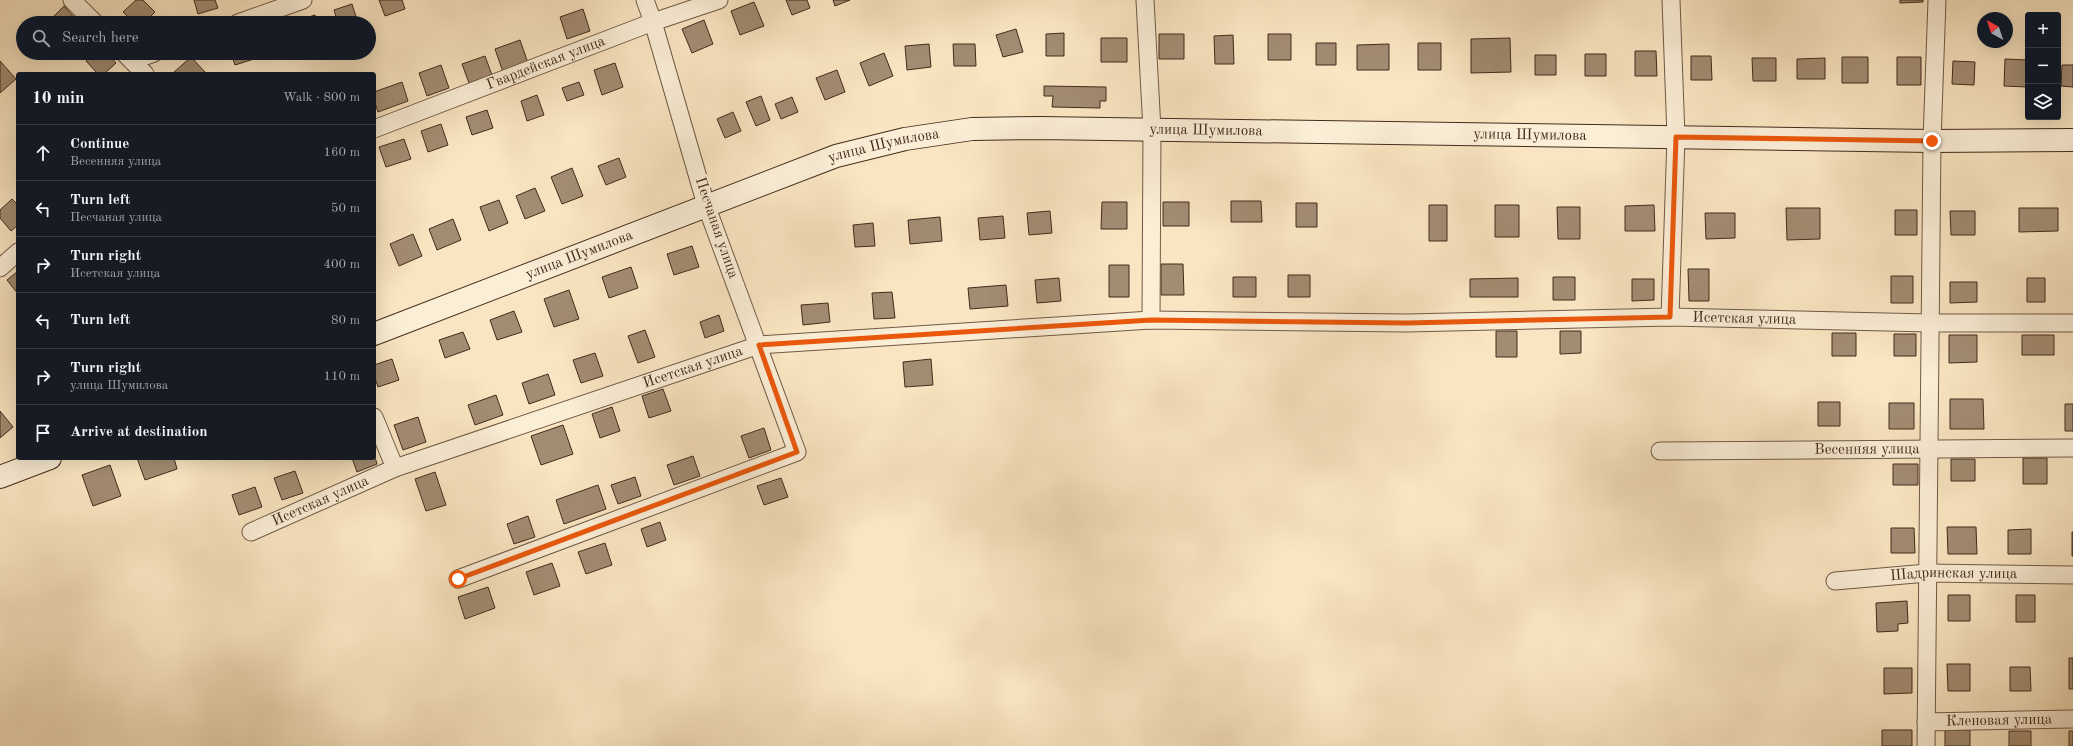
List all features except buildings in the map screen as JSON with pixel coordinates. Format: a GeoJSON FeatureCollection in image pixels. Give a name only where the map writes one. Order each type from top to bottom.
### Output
{"type":"FeatureCollection","features":[{"type":"Feature","properties":{"kind":"street"},"geometry":{"type":"LineString","coordinates":[[72,0],[87,16]]}},
{"type":"Feature","properties":{"kind":"street"},"geometry":{"type":"LineString","coordinates":[[258,16],[303,0]]}},
{"type":"Feature","properties":{"kind":"street","name":"Песчаная улица"},"geometry":{"type":"LineString","coordinates":[[458,579],[797,452],[706,204],[653,22],[645,0]]}},
{"type":"Feature","properties":{"kind":"street","name":"Гвардейская улица"},"geometry":{"type":"LineString","coordinates":[[376,128],[653,22],[719,0]]}},
{"type":"Feature","properties":{"kind":"street"},"geometry":{"type":"LineString","coordinates":[[1145,0],[1152,130],[1151,320]]}},
{"type":"Feature","properties":{"kind":"street"},"geometry":{"type":"LineString","coordinates":[[1670,317],[1676,137],[1671,0]]}},
{"type":"Feature","properties":{"kind":"street"},"geometry":{"type":"LineString","coordinates":[[1926,746],[1932,141],[1937,0]]}},
{"type":"Feature","properties":{"kind":"street"},"geometry":{"type":"LineString","coordinates":[[131,60],[143,72]]}},
{"type":"Feature","properties":{"kind":"street","name":"улица Шумилова"},"geometry":{"type":"LineString","coordinates":[[376,333],[706,204],[836,156],[905,139],[972,129],[1152,130],[1932,141],[2073,140]]}},
{"type":"Feature","properties":{"kind":"street"},"geometry":{"type":"LineString","coordinates":[[0,268],[16,254]]}},
{"type":"Feature","properties":{"kind":"street","name":"Исетская улица"},"geometry":{"type":"LineString","coordinates":[[250,532],[395,468],[759,345],[1151,320],[1407,323],[1670,317],[1930,323],[2073,323]]}},
{"type":"Feature","properties":{"kind":"street"},"geometry":{"type":"LineString","coordinates":[[376,422],[395,468]]}},
{"type":"Feature","properties":{"kind":"street","name":"Весенняя улица"},"geometry":{"type":"LineString","coordinates":[[1660,451],[2073,448]]}},
{"type":"Feature","properties":{"kind":"street"},"geometry":{"type":"LineString","coordinates":[[0,477],[45,460]]}},
{"type":"Feature","properties":{"kind":"street","name":"Шадринская улица"},"geometry":{"type":"LineString","coordinates":[[1835,581],[1927,573],[2073,575]]}},
{"type":"Feature","properties":{"kind":"street","name":"Кленовая улица"},"geometry":{"type":"LineString","coordinates":[[1926,722],[2073,719]]}},
{"type":"Feature","properties":{"kind":"route"},"geometry":{"type":"LineString","coordinates":[[458,579],[797,452],[759,345],[1151,320],[1407,323],[1670,317],[1676,137],[1932,141]]}}]}
